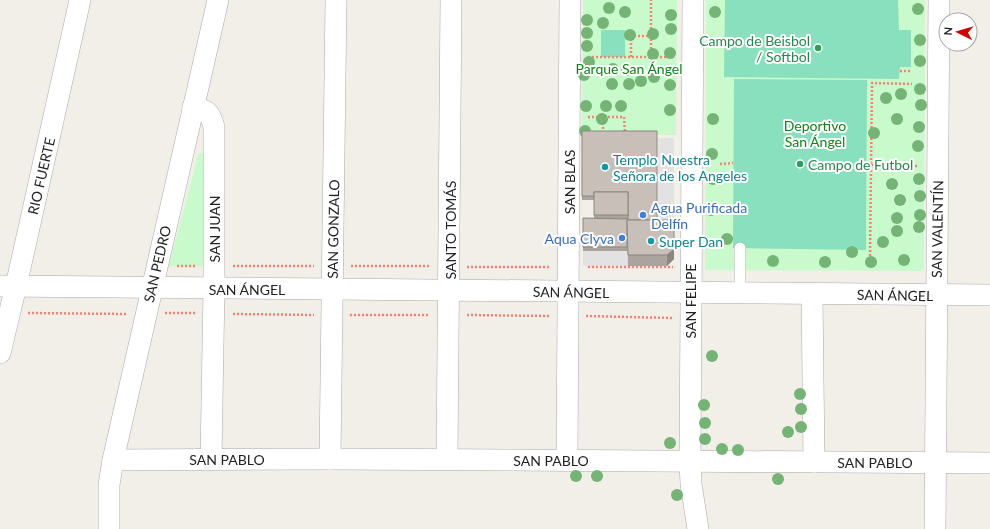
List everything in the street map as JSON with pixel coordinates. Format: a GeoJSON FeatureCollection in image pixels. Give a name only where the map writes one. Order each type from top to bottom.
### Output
{"type":"FeatureCollection","features":[{"type":"Feature","properties":{"kind":"street","name":"RIO FUERTE"},"geometry":{"type":"LineString","coordinates":[[0,353],[8,286],[80,0]]}},
{"type":"Feature","properties":{"kind":"street","name":"SAN PEDRO"},"geometry":{"type":"LineString","coordinates":[[109,529],[109,485],[113,460],[156,266],[218,0]]}},
{"type":"Feature","properties":{"kind":"street","name":"SAN GONZALO"},"geometry":{"type":"LineString","coordinates":[[330,459],[336,0]]}},
{"type":"Feature","properties":{"kind":"street","name":"SANTO TOMÁS"},"geometry":{"type":"LineString","coordinates":[[447,459],[450,290],[451,0]]}},
{"type":"Feature","properties":{"kind":"street","name":"SAN BLAS"},"geometry":{"type":"LineString","coordinates":[[567,460],[569,292],[578,267],[570,0]]}},
{"type":"Feature","properties":{"kind":"street","name":"SAN FELIPE"},"geometry":{"type":"LineString","coordinates":[[693,0],[690,461],[691,484],[698,529]]}},
{"type":"Feature","properties":{"kind":"street","name":"SAN VALENTÍN"},"geometry":{"type":"LineString","coordinates":[[935,529],[939,0]]}},
{"type":"Feature","properties":{"kind":"street","name":"SAN JUAN"},"geometry":{"type":"LineString","coordinates":[[193,107],[206,110],[211,117],[214,127],[214,288],[211,459]]}},
{"type":"Feature","properties":{"kind":"street","name":"SAN ÁNGEL"},"geometry":{"type":"LineString","coordinates":[[8,286],[990,296]]}},
{"type":"Feature","properties":{"kind":"street"},"geometry":{"type":"LineString","coordinates":[[812,294],[814,462]]}},
{"type":"Feature","properties":{"kind":"street","name":"SAN PABLO"},"geometry":{"type":"LineString","coordinates":[[113,460],[447,459],[990,463]]}},
{"type":"Feature","properties":{"kind":"lane"},"geometry":{"type":"LineString","coordinates":[[740,248],[740,293]]}},
{"type":"Feature","properties":{"kind":"path"},"geometry":{"type":"LineString","coordinates":[[650,57],[651,0]]}},
{"type":"Feature","properties":{"kind":"path"},"geometry":{"type":"LineString","coordinates":[[631,57],[631,36],[651,36]]}},
{"type":"Feature","properties":{"kind":"path"},"geometry":{"type":"LineString","coordinates":[[587,57],[678,57]]}},
{"type":"Feature","properties":{"kind":"path"},"geometry":{"type":"LineString","coordinates":[[900,71],[912,71]]}},
{"type":"Feature","properties":{"kind":"path"},"geometry":{"type":"LineString","coordinates":[[870,256],[872,83],[912,84]]}},
{"type":"Feature","properties":{"kind":"path"},"geometry":{"type":"LineString","coordinates":[[580,117],[624,117],[624,134]]}},
{"type":"Feature","properties":{"kind":"path"},"geometry":{"type":"LineString","coordinates":[[603,117],[603,133]]}},
{"type":"Feature","properties":{"kind":"path"},"geometry":{"type":"LineString","coordinates":[[595,133],[610,134]]}},
{"type":"Feature","properties":{"kind":"path"},"geometry":{"type":"LineString","coordinates":[[720,164],[734,163]]}},
{"type":"Feature","properties":{"kind":"path"},"geometry":{"type":"LineString","coordinates":[[867,165],[938,166]]}},
{"type":"Feature","properties":{"kind":"path"},"geometry":{"type":"LineString","coordinates":[[156,266],[676,267]]}},
{"type":"Feature","properties":{"kind":"path"},"geometry":{"type":"LineString","coordinates":[[21,312],[130,314]]}},
{"type":"Feature","properties":{"kind":"path"},"geometry":{"type":"LineString","coordinates":[[160,313],[202,313]]}},
{"type":"Feature","properties":{"kind":"path"},"geometry":{"type":"LineString","coordinates":[[232,314],[320,315]]}},
{"type":"Feature","properties":{"kind":"path"},"geometry":{"type":"LineString","coordinates":[[349,315],[430,316]]}},
{"type":"Feature","properties":{"kind":"path"},"geometry":{"type":"LineString","coordinates":[[464,315],[556,316]]}},
{"type":"Feature","properties":{"kind":"path"},"geometry":{"type":"LineString","coordinates":[[582,316],[676,318]]}},
{"type":"Feature","properties":{"kind":"green space","name":"Parque San Ángel"},"geometry":{"type":"Polygon","coordinates":[[[583,0],[677,0],[676,135],[582,135],[583,0]]]}},
{"type":"Feature","properties":{"kind":"green space","name":"Deportivo San Ángel"},"geometry":{"type":"Polygon","coordinates":[[[706,0],[925,0],[923,270],[705,270],[706,0]]]}},
{"type":"Feature","properties":{"kind":"green space","name":"Campo de Beisbol / Softbol"},"geometry":{"type":"Polygon","coordinates":[[[725,0],[898,0],[899,30],[911,30],[911,67],[900,67],[899,79],[724,77],[725,0]]]}},
{"type":"Feature","properties":{"kind":"green space"},"geometry":{"type":"Polygon","coordinates":[[[601,30],[625,30],[625,57],[601,57],[601,30]]]}},
{"type":"Feature","properties":{"kind":"green space","name":"Campo de Futbol"},"geometry":{"type":"Polygon","coordinates":[[[734,79],[867,80],[866,250],[733,248],[734,79]]]}},
{"type":"Feature","properties":{"kind":"green space"},"geometry":{"type":"Polygon","coordinates":[[[200,153],[207,154],[207,266],[169,266],[198,155],[200,153]]]}},
{"type":"Feature","properties":{"kind":"shaded area"},"geometry":{"type":"Polygon","coordinates":[[[658,138],[674,138],[674,229],[658,229],[658,138]]]}},
{"type":"Feature","properties":{"kind":"shaded area"},"geometry":{"type":"Polygon","coordinates":[[[583,251],[627,251],[628,266],[583,266],[583,251]]]}},
{"type":"Feature","properties":{"kind":"building"},"geometry":{"type":"Polygon","coordinates":[[[582,131],[657,131],[657,220],[627,220],[627,247],[583,247],[583,218],[628,219],[628,192],[594,192],[594,196],[582,196],[582,131]]]}},
{"type":"Feature","properties":{"kind":"building"},"geometry":{"type":"Polygon","coordinates":[[[594,192],[628,192],[628,215],[594,215],[594,192]]]}},
{"type":"Feature","properties":{"kind":"building","name":"Super Dan"},"geometry":{"type":"Polygon","coordinates":[[[627,220],[674,220],[674,249],[667,255],[628,255],[627,220]]]}},
{"type":"Feature","properties":{"kind":"place","name":"Campo de Beisbol / Softbol"},"geometry":{"type":"Point","coordinates":[818,48]}},
{"type":"Feature","properties":{"kind":"place","name":"Campo de Futbol"},"geometry":{"type":"Point","coordinates":[800,164]}},
{"type":"Feature","properties":{"kind":"place","name":"Templo Nuestra Señora de los Angeles"},"geometry":{"type":"Point","coordinates":[605,167]}},
{"type":"Feature","properties":{"kind":"place","name":"Agua Purificada Delfín"},"geometry":{"type":"Point","coordinates":[643,215]}},
{"type":"Feature","properties":{"kind":"place","name":"Aqua Clyva"},"geometry":{"type":"Point","coordinates":[622,238]}},
{"type":"Feature","properties":{"kind":"place","name":"Super Dan"},"geometry":{"type":"Point","coordinates":[651,241]}}]}
